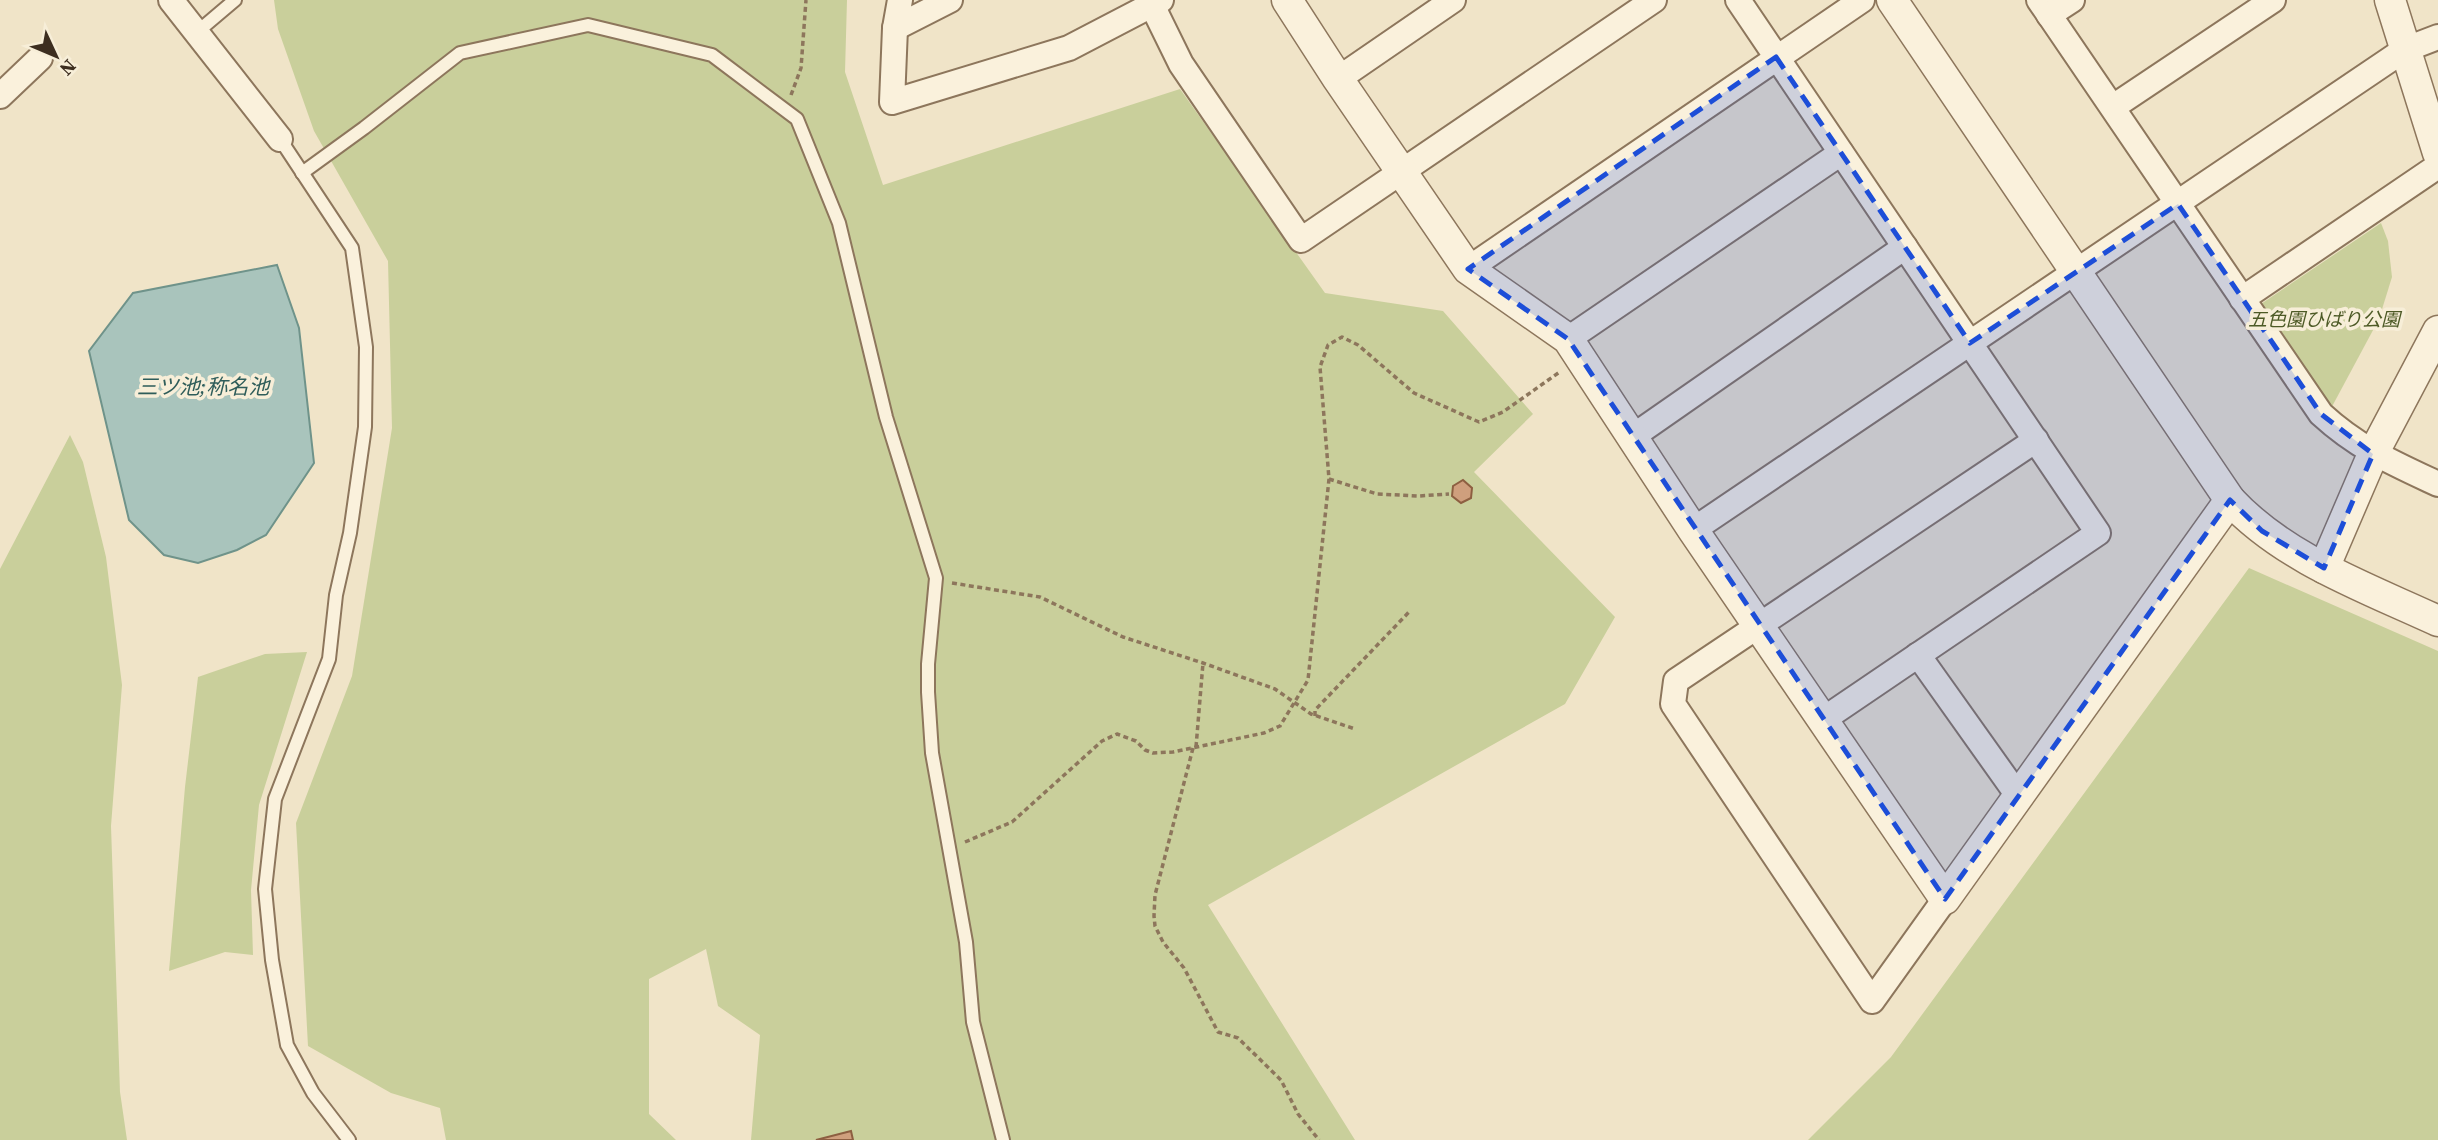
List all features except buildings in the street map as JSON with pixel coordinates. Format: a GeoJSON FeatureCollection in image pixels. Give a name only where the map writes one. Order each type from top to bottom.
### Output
{"type":"FeatureCollection","features":[{"type":"Feature","properties":{"kind":"street"},"geometry":{"type":"LineString","coordinates":[[172,0],[280,139]]}},
{"type":"Feature","properties":{"kind":"street"},"geometry":{"type":"LineString","coordinates":[[900,0],[895,28],[892,102],[1069,48],[1156,2],[1181,64],[1301,240],[1654,0]]}},
{"type":"Feature","properties":{"kind":"street"},"geometry":{"type":"LineString","coordinates":[[895,28],[950,0]]}},
{"type":"Feature","properties":{"kind":"street"},"geometry":{"type":"LineString","coordinates":[[1287,0],[1468,269],[1574,349],[1693,530],[1945,899]]}},
{"type":"Feature","properties":{"kind":"street"},"geometry":{"type":"LineString","coordinates":[[1338,79],[1453,0]]}},
{"type":"Feature","properties":{"kind":"street"},"geometry":{"type":"LineString","coordinates":[[1738,0],[2098,533],[1824,719]]}},
{"type":"Feature","properties":{"kind":"street"},"geometry":{"type":"LineString","coordinates":[[1468,269],[1862,0]]}},
{"type":"Feature","properties":{"kind":"street"},"geometry":{"type":"LineString","coordinates":[[1892,0],[2230,500],[2262,531],[2295,553],[2438,621]]}},
{"type":"Feature","properties":{"kind":"street"},"geometry":{"type":"LineString","coordinates":[[2072,0],[2044,8],[2321,414],[2373,454],[2438,484]]}},
{"type":"Feature","properties":{"kind":"street"},"geometry":{"type":"LineString","coordinates":[[2113,107],[2273,0]]}},
{"type":"Feature","properties":{"kind":"street"},"geometry":{"type":"LineString","coordinates":[[2390,0],[2438,153]]}},
{"type":"Feature","properties":{"kind":"street"},"geometry":{"type":"LineString","coordinates":[[1693,530],[2404,50],[2438,37]]}},
{"type":"Feature","properties":{"kind":"street"},"geometry":{"type":"LineString","coordinates":[[0,96],[40,58]]}},
{"type":"Feature","properties":{"kind":"street"},"geometry":{"type":"LineString","coordinates":[[1574,349],[1841,153]]}},
{"type":"Feature","properties":{"kind":"street"},"geometry":{"type":"LineString","coordinates":[[2242,299],[2438,166]]}},
{"type":"Feature","properties":{"kind":"street"},"geometry":{"type":"LineString","coordinates":[[1632,437],[1905,247]]}},
{"type":"Feature","properties":{"kind":"street"},"geometry":{"type":"LineString","coordinates":[[2324,568],[2373,454],[2438,331]]}},
{"type":"Feature","properties":{"kind":"street"},"geometry":{"type":"LineString","coordinates":[[2036,440],[1676,681],[1673,704],[1872,1001],[2230,500]]}},
{"type":"Feature","properties":{"kind":"street"},"geometry":{"type":"LineString","coordinates":[[1918,655],[2019,797]]}},
{"type":"Feature","properties":{"kind":"lane"},"geometry":{"type":"LineString","coordinates":[[196,33],[235,0]]}},
{"type":"Feature","properties":{"kind":"lane"},"geometry":{"type":"LineString","coordinates":[[302,173],[460,53],[588,25],[712,55],[797,119],[839,223],[886,417],[936,578],[928,692],[932,753],[966,942],[973,1022],[1003,1140]]}},
{"type":"Feature","properties":{"kind":"lane"},"geometry":{"type":"LineString","coordinates":[[280,139],[352,248],[366,347],[365,427],[350,533],[336,595],[329,659],[275,799],[265,889],[272,960],[287,1045],[313,1093],[349,1140]]}},
{"type":"Feature","properties":{"kind":"path"},"geometry":{"type":"LineString","coordinates":[[785,110],[801,68],[806,0]]}},
{"type":"Feature","properties":{"kind":"path"},"geometry":{"type":"LineString","coordinates":[[949,847],[1012,822],[1102,741],[1117,734],[1127,736],[1153,753],[1194,748],[1264,733],[1280,726],[1308,680],[1329,479],[1320,367],[1328,345],[1342,337],[1359,345],[1414,393],[1479,422],[1503,412],[1574,349]]}},
{"type":"Feature","properties":{"kind":"path"},"geometry":{"type":"LineString","coordinates":[[1329,479],[1377,494],[1449,494]]}},
{"type":"Feature","properties":{"kind":"path"},"geometry":{"type":"LineString","coordinates":[[936,578],[960,586],[1040,597],[1123,637],[1275,689],[1315,716],[1355,729]]}},
{"type":"Feature","properties":{"kind":"path"},"geometry":{"type":"LineString","coordinates":[[1315,716],[1315,710],[1409,612]]}},
{"type":"Feature","properties":{"kind":"path"},"geometry":{"type":"LineString","coordinates":[[1203,663],[1194,748],[1155,895],[1155,926],[1163,942],[1184,968],[1218,1032],[1238,1038],[1281,1080],[1298,1114],[1319,1140]]}},
{"type":"Feature","properties":{"kind":"highlighted area"},"geometry":{"type":"Polygon","coordinates":[[[1776,57],[1970,343],[2178,204],[2321,414],[2373,454],[2324,568],[2262,531],[2230,500],[1945,899],[1568,339],[1468,269],[1776,57]]]}},
{"type":"Feature","properties":{"kind":"green space"},"geometry":{"type":"Polygon","coordinates":[[[274,0],[847,0],[845,72],[883,185],[1180,89],[1325,293],[1443,311],[1533,414],[1474,472],[1615,617],[1565,704],[1208,905],[1355,1140],[751,1140],[760,1035],[718,1006],[706,949],[649,979],[649,1114],[676,1140],[446,1140],[440,1108],[391,1093],[308,1046],[296,823],[352,676],[392,428],[388,261],[314,131],[278,29],[274,0]]]}},
{"type":"Feature","properties":{"kind":"green space","name":"五色園ひばり公園"},"geometry":{"type":"Polygon","coordinates":[[[2381,223],[2388,241],[2392,277],[2379,319],[2328,414],[2258,306],[2381,223]]]}},
{"type":"Feature","properties":{"kind":"green space"},"geometry":{"type":"Polygon","coordinates":[[[70,435],[83,462],[106,557],[122,685],[111,826],[120,1092],[127,1140],[0,1140],[0,569],[70,435]]]}},
{"type":"Feature","properties":{"kind":"green space"},"geometry":{"type":"Polygon","coordinates":[[[2249,568],[2438,651],[2438,1140],[1808,1140],[1891,1057],[2249,568]]]}},
{"type":"Feature","properties":{"kind":"green space"},"geometry":{"type":"Polygon","coordinates":[[[307,652],[259,805],[251,890],[253,955],[225,952],[169,971],[185,787],[198,677],[265,654],[307,652]]]}},
{"type":"Feature","properties":{"kind":"water","name":"三ツ池;称名池"},"geometry":{"type":"Polygon","coordinates":[[[277,265],[299,328],[314,463],[266,535],[237,550],[198,563],[164,555],[129,520],[89,351],[133,293],[277,265]]]}}]}
